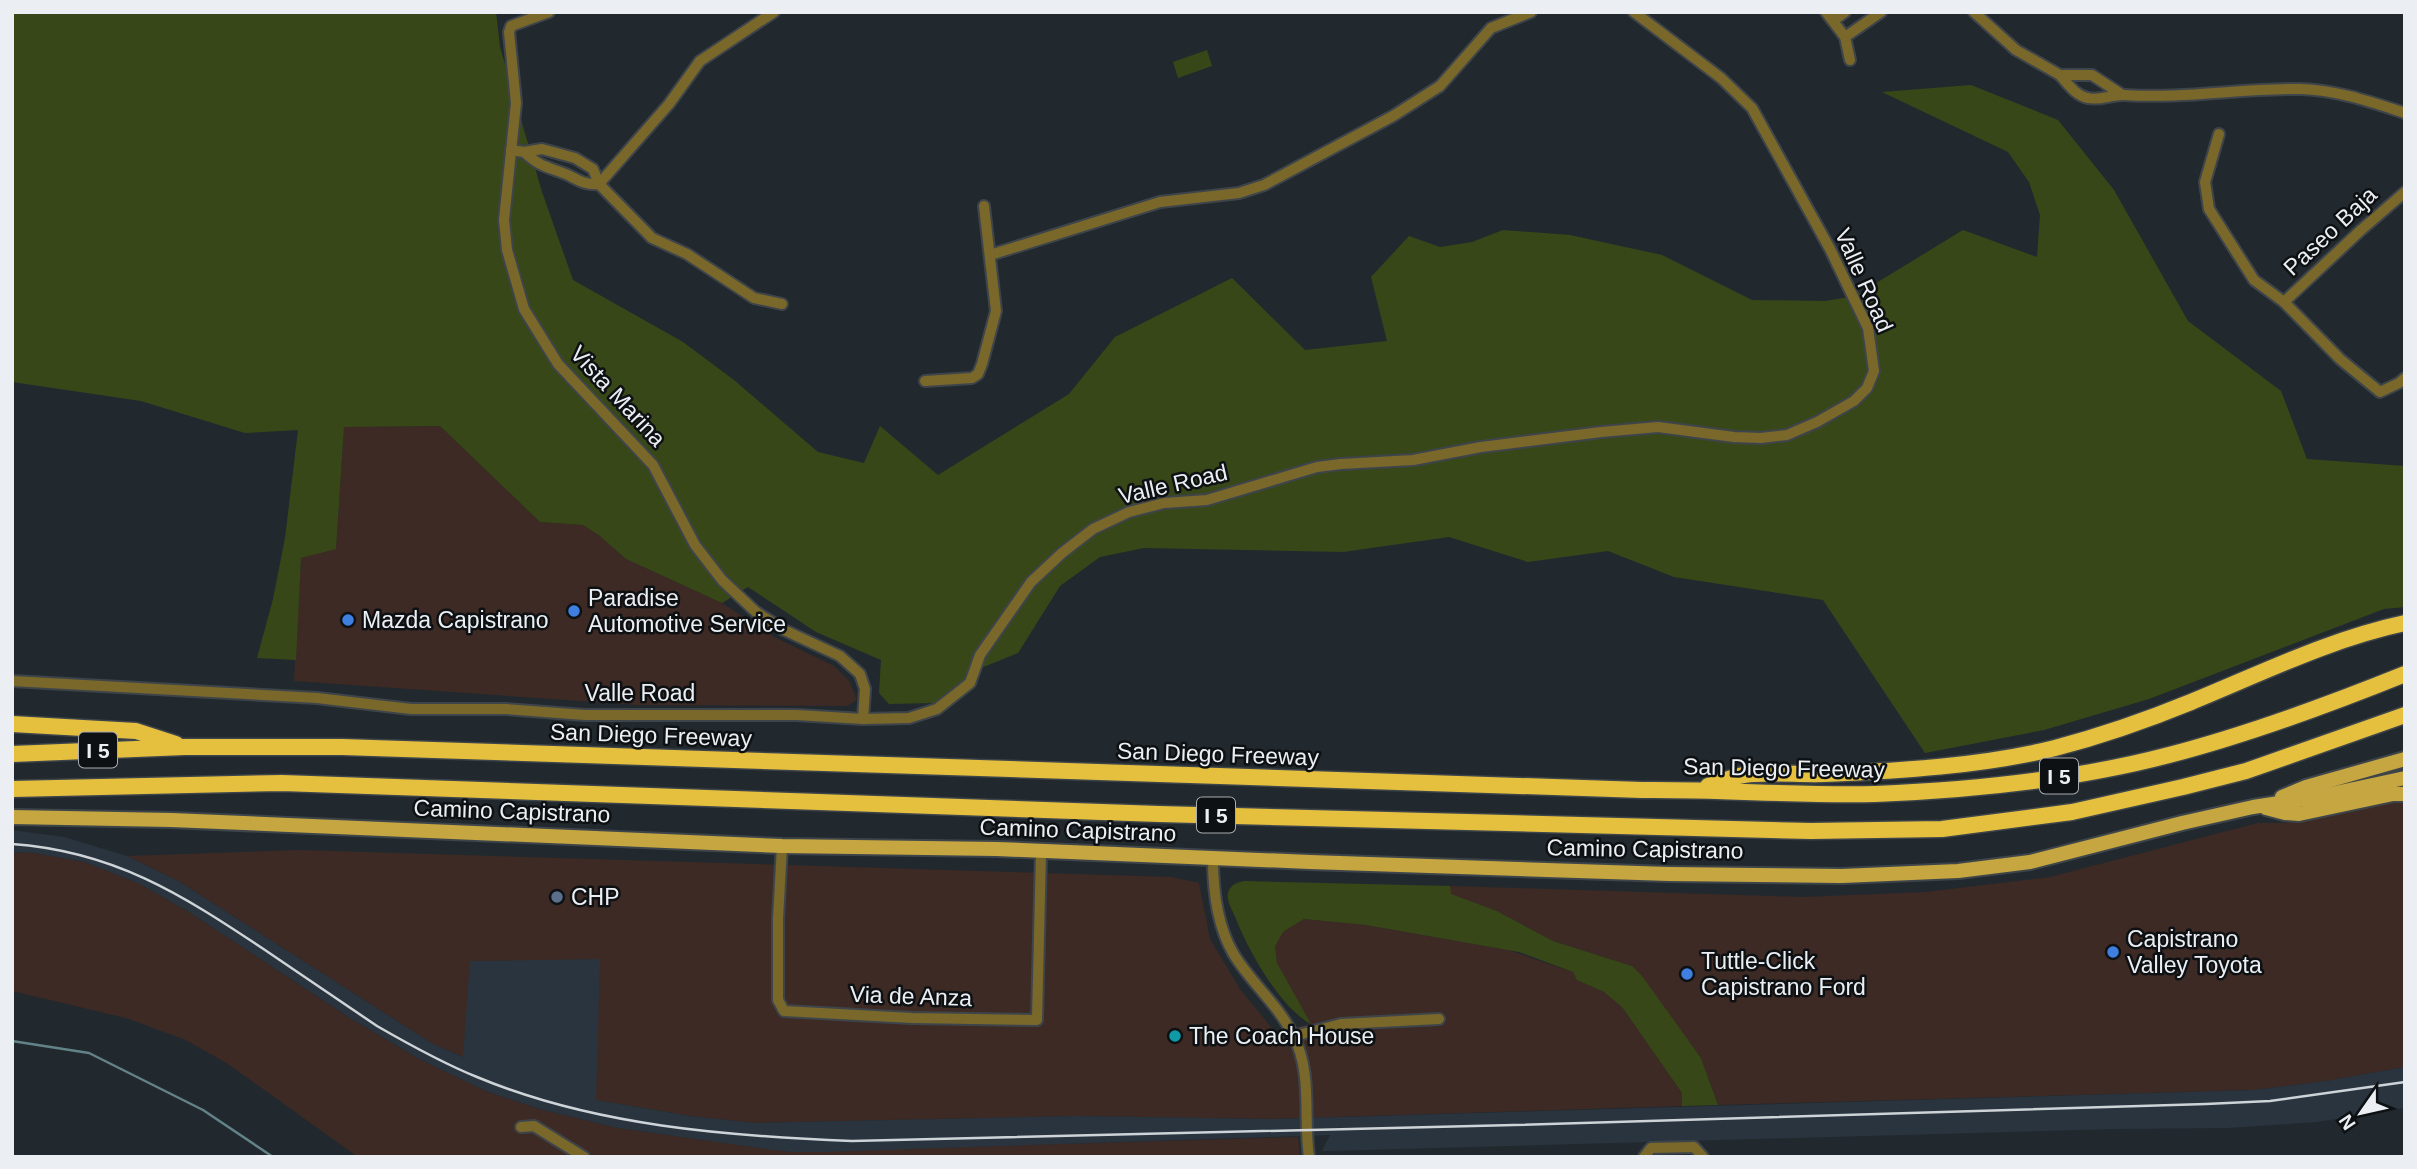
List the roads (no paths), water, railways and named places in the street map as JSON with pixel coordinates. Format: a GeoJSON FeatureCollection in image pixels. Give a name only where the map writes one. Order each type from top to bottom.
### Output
{"type":"FeatureCollection","features":[{"type":"Feature","properties":{"kind":"highway"},"geometry":{"type":"LineString","coordinates":[[1698,790],[1741,775],[1824,774],[1938,766],[2054,748],[2189,703],[2325,645],[2364,632],[2405,623]]}},
{"type":"Feature","properties":{"kind":"highway","name":"San Diego Freeway"},"geometry":{"type":"LineString","coordinates":[[12,754],[185,747],[342,747],[1822,795],[1994,786],[2168,755],[2245,733],[2405,674]]}},
{"type":"Feature","properties":{"kind":"highway","name":"I 5"},"geometry":{"type":"LineString","coordinates":[[12,789],[282,783],[1201,815],[1811,831],[1942,829],[2072,811],[2183,787],[2246,771],[2405,715]]}},
{"type":"Feature","properties":{"kind":"highway"},"geometry":{"type":"LineString","coordinates":[[12,724],[136,731],[185,747]]}},
{"type":"Feature","properties":{"kind":"main road","name":"Camino Capistrano"},"geometry":{"type":"LineString","coordinates":[[2262,806],[2306,787],[2405,759]]}},
{"type":"Feature","properties":{"kind":"main road"},"geometry":{"type":"LineString","coordinates":[[2290,794],[2392,770],[2405,776]]}},
{"type":"Feature","properties":{"kind":"main road","name":"Camino Capistrano"},"geometry":{"type":"LineString","coordinates":[[12,817],[171,820],[782,846],[938,848],[1669,874],[1842,876],[1922,874],[2030,862],[2182,823],[2312,798],[2405,776]]}},
{"type":"Feature","properties":{"kind":"main road"},"geometry":{"type":"LineString","coordinates":[[2262,806],[2299,814],[2380,796],[2405,794]]}},
{"type":"Feature","properties":{"kind":"street","name":"Vista Marina"},"geometry":{"type":"LineString","coordinates":[[549,12],[511,26],[509,33],[516,103],[504,220],[506,250],[524,309],[558,364],[653,465],[695,545],[722,580],[756,612],[784,630],[839,656],[860,674],[865,689],[863,719]]}},
{"type":"Feature","properties":{"kind":"street"},"geometry":{"type":"LineString","coordinates":[[524,152],[539,166],[568,175],[586,185],[599,184],[669,104],[700,61],[774,12]]}},
{"type":"Feature","properties":{"kind":"street"},"geometry":{"type":"LineString","coordinates":[[990,256],[1160,202],[1239,193],[1264,185],[1393,116],[1440,86],[1491,27],[1531,12]]}},
{"type":"Feature","properties":{"kind":"street","name":"Valle Road"},"geometry":{"type":"LineString","coordinates":[[12,681],[317,698],[411,709],[506,709],[585,715],[909,718],[937,709],[970,683],[980,655],[1031,582],[1093,529],[1129,512],[1164,503],[1207,500],[1317,467],[1413,460],[1481,447],[1601,432],[1658,428],[1734,437],[1787,435],[1854,401],[1867,388],[1874,371],[1868,328],[1836,261],[1759,119],[1744,98],[1634,12]]}},
{"type":"Feature","properties":{"kind":"street"},"geometry":{"type":"LineString","coordinates":[[1845,12],[1830,17],[1845,37],[1850,60]]}},
{"type":"Feature","properties":{"kind":"street"},"geometry":{"type":"LineString","coordinates":[[1974,12],[2016,50],[2060,75],[2073,90],[2085,98],[2103,99],[2122,94],[2176,97],[2303,89],[2351,96],[2405,113]]}},
{"type":"Feature","properties":{"kind":"street"},"geometry":{"type":"LineString","coordinates":[[1845,37],[1878,13]]}},
{"type":"Feature","properties":{"kind":"street"},"geometry":{"type":"LineString","coordinates":[[2060,75],[2092,75],[2122,94]]}},
{"type":"Feature","properties":{"kind":"street"},"geometry":{"type":"LineString","coordinates":[[2219,134],[2205,182],[2209,209],[2254,281],[2284,302],[2340,359],[2380,392],[2405,378]]}},
{"type":"Feature","properties":{"kind":"street"},"geometry":{"type":"LineString","coordinates":[[511,150],[524,152],[542,149],[575,158],[593,169],[599,184],[652,238],[687,254],[754,298],[782,304]]}},
{"type":"Feature","properties":{"kind":"street"},"geometry":{"type":"LineString","coordinates":[[568,175],[575,158]]}},
{"type":"Feature","properties":{"kind":"street","name":"Paseo Baja"},"geometry":{"type":"LineString","coordinates":[[2284,302],[2405,192]]}},
{"type":"Feature","properties":{"kind":"street"},"geometry":{"type":"LineString","coordinates":[[925,381],[958,380],[972,378],[978,374],[996,311],[984,206]]}},
{"type":"Feature","properties":{"kind":"street","name":"Via de Anza"},"geometry":{"type":"LineString","coordinates":[[782,846],[778,919],[778,1000],[781,1008],[789,1013],[922,1018],[1037,1020],[1041,852]]}},
{"type":"Feature","properties":{"kind":"street"},"geometry":{"type":"LineString","coordinates":[[1213,859],[1213,884],[1217,905],[1232,951],[1294,1035],[1306,1080],[1310,1157]]}},
{"type":"Feature","properties":{"kind":"street"},"geometry":{"type":"LineString","coordinates":[[1294,1035],[1341,1024],[1439,1019]]}},
{"type":"Feature","properties":{"kind":"street"},"geometry":{"type":"LineString","coordinates":[[521,1127],[534,1126],[584,1157]]}},
{"type":"Feature","properties":{"kind":"street"},"geometry":{"type":"LineString","coordinates":[[1644,1157],[1651,1148],[1694,1147],[1703,1157]]}},
{"type":"Feature","properties":{"kind":"waterway"},"geometry":{"type":"LineString","coordinates":[[12,1041],[89,1053],[203,1110],[273,1157]]}},
{"type":"Feature","properties":{"kind":"railway"},"geometry":{"type":"LineString","coordinates":[[12,844],[48,848],[82,856],[145,878],[232,928],[377,1026],[439,1060],[477,1077],[522,1094],[614,1117],[661,1126],[757,1136],[852,1141],[2206,1104],[2270,1101],[2405,1082]]}},
{"type":"Feature","properties":{"kind":"place","name":"Paradise Automotive Service"},"geometry":{"type":"Point","coordinates":[574,611]}},
{"type":"Feature","properties":{"kind":"place","name":"Mazda Capistrano"},"geometry":{"type":"Point","coordinates":[348,620]}},
{"type":"Feature","properties":{"kind":"place","name":"CHP"},"geometry":{"type":"Point","coordinates":[557,897]}},
{"type":"Feature","properties":{"kind":"place","name":"Capistrano Valley Toyota"},"geometry":{"type":"Point","coordinates":[2113,952]}},
{"type":"Feature","properties":{"kind":"place","name":"Tuttle-Click Capistrano Ford"},"geometry":{"type":"Point","coordinates":[1687,974]}},
{"type":"Feature","properties":{"kind":"place","name":"The Coach House"},"geometry":{"type":"Point","coordinates":[1175,1036]}}]}
